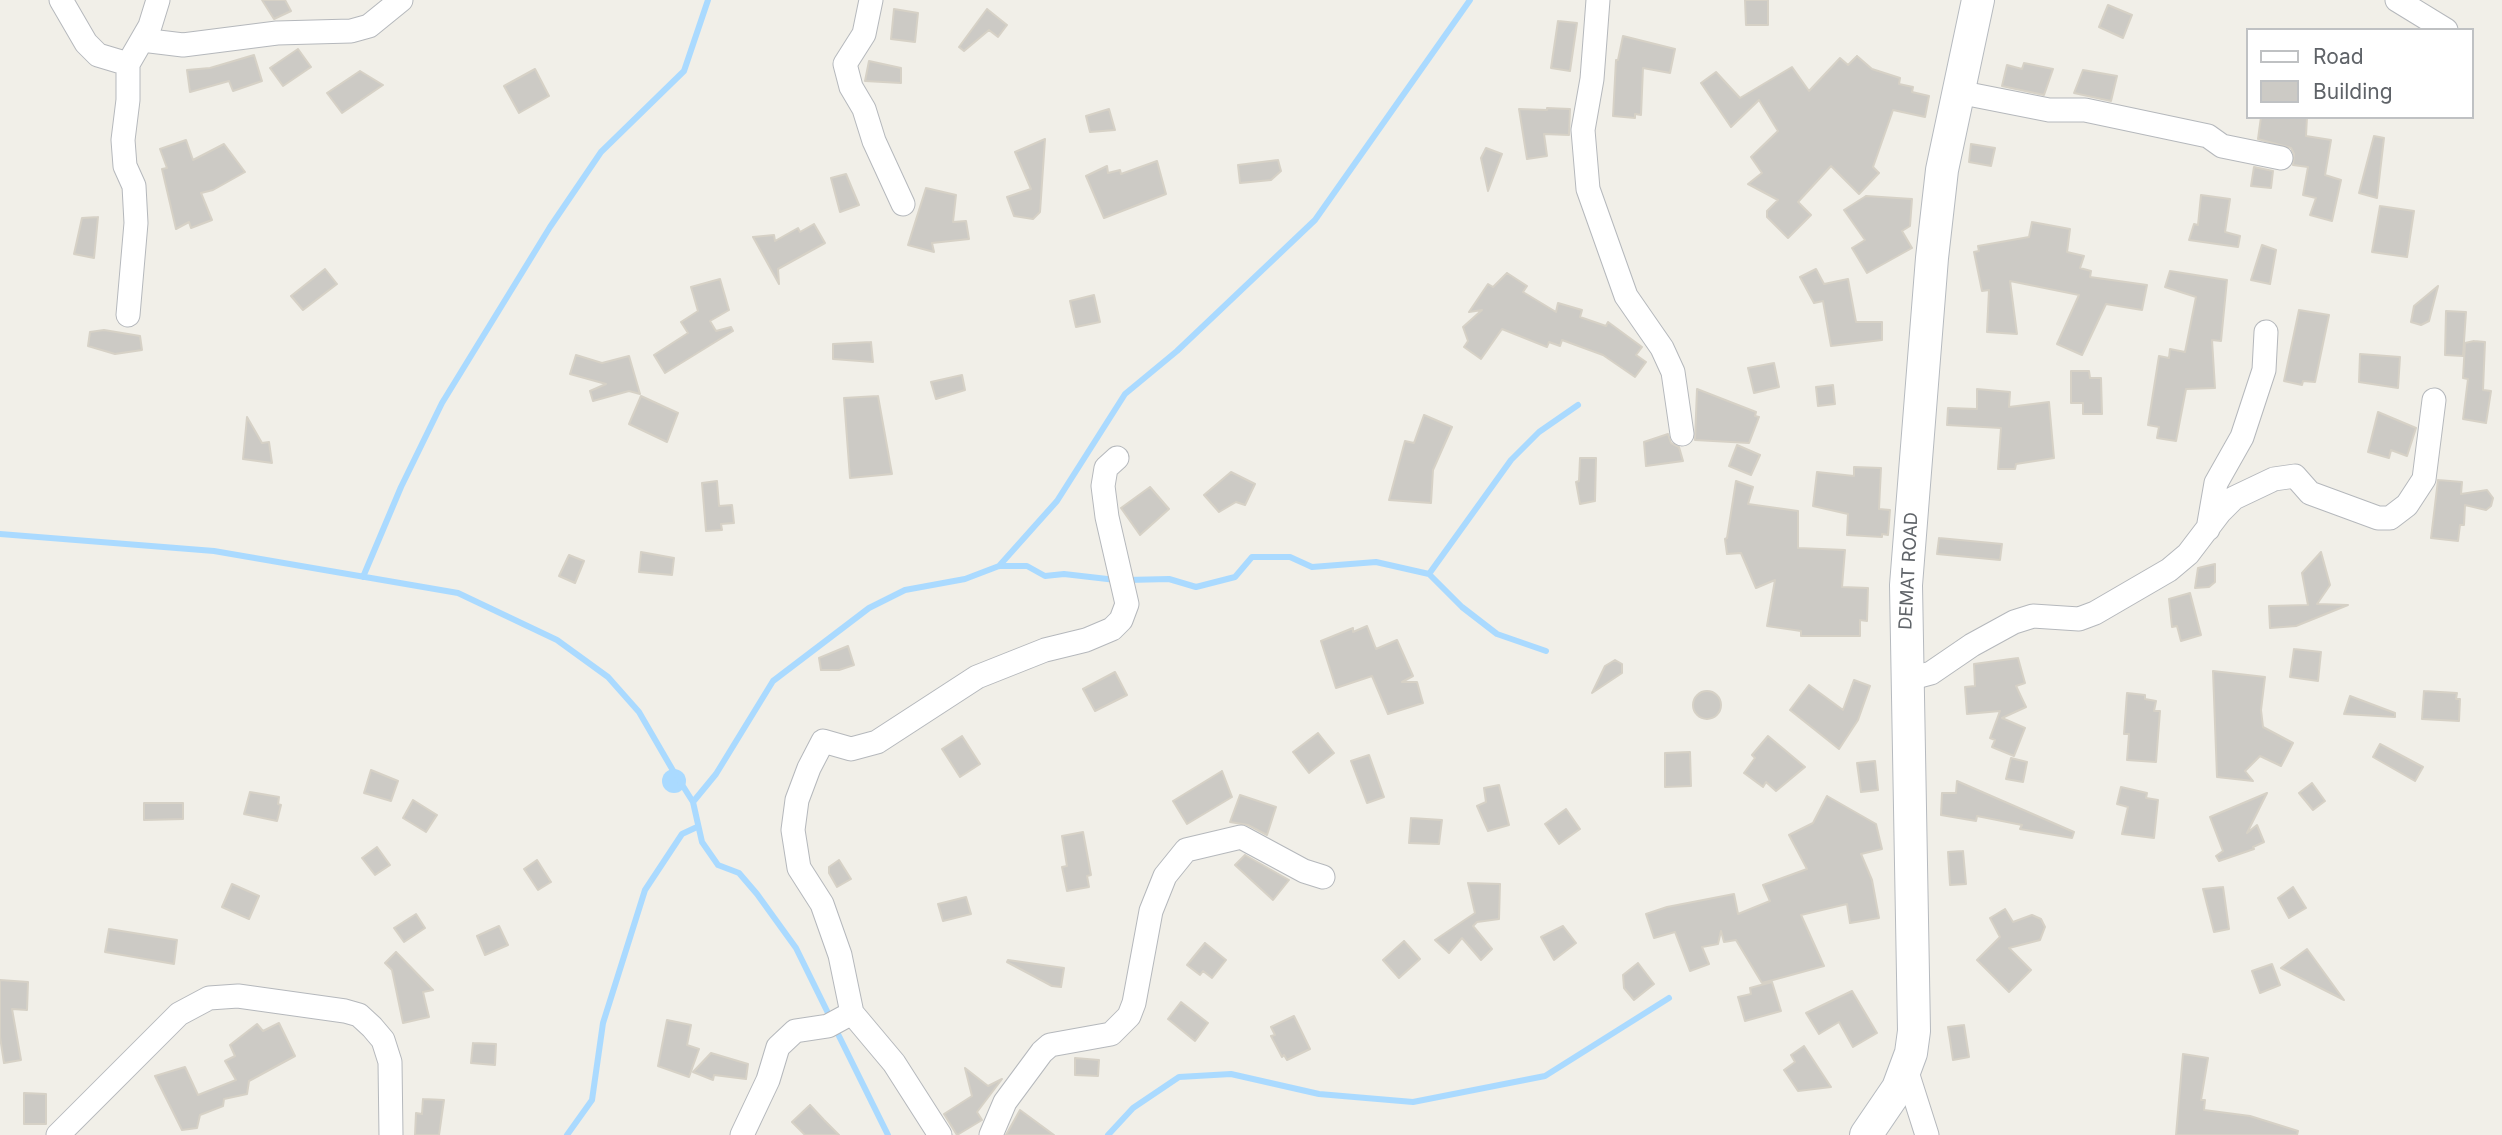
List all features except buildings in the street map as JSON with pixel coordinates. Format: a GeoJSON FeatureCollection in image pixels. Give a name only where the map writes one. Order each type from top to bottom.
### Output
{"type":"FeatureCollection","features":[{"type":"Feature","properties":{"kind":"street"},"geometry":{"type":"LineString","coordinates":[[61,0],[92,49],[111,61],[128,64]]}},
{"type":"Feature","properties":{"kind":"street"},"geometry":{"type":"LineString","coordinates":[[128,315],[136,223],[134,186],[125,166],[122,140],[128,64],[142,40],[158,0]]}},
{"type":"Feature","properties":{"kind":"street"},"geometry":{"type":"LineString","coordinates":[[142,40],[183,45],[276,33],[351,31],[369,26],[401,0]]}},
{"type":"Feature","properties":{"kind":"street"},"geometry":{"type":"LineString","coordinates":[[871,0],[864,34],[845,64],[851,87],[864,109],[874,141],[903,204]]}},
{"type":"Feature","properties":{"kind":"street"},"geometry":{"type":"LineString","coordinates":[[1598,0],[1591,79],[1583,130],[1588,189],[1626,296],[1662,348],[1673,372],[1682,434]]}},
{"type":"Feature","properties":{"kind":"street","name":"DEMAT ROAD"},"geometry":{"type":"LineString","coordinates":[[1866,1135],[1898,1088],[1911,1053],[1916,1000],[1905,680],[1906,585],[1932,258],[1942,170],[1978,0]]}},
{"type":"Feature","properties":{"kind":"street"},"geometry":{"type":"LineString","coordinates":[[2398,0],[2443,28]]}},
{"type":"Feature","properties":{"kind":"street"},"geometry":{"type":"LineString","coordinates":[[1958,92],[2049,110],[2085,110],[2208,136],[2222,146],[2281,158]]}},
{"type":"Feature","properties":{"kind":"street"},"geometry":{"type":"LineString","coordinates":[[2208,528],[2216,483],[2242,437],[2264,370],[2266,332]]}},
{"type":"Feature","properties":{"kind":"street"},"geometry":{"type":"LineString","coordinates":[[1905,680],[1931,673],[1993,632],[2033,615],[2086,618],[2169,570],[2188,554],[2234,498],[2274,479],[2295,476],[2310,493],[2384,519],[2398,514],[2417,493],[2424,479],[2434,400]]}},
{"type":"Feature","properties":{"kind":"street"},"geometry":{"type":"LineString","coordinates":[[940,1135],[894,1063],[852,1013],[840,955],[822,904],[799,868],[793,830],[797,800],[816,751],[823,741],[851,749],[877,743],[976,677],[1112,629],[1121,620],[1127,604],[1107,517],[1104,486],[1106,468],[1118,458]]}},
{"type":"Feature","properties":{"kind":"street"},"geometry":{"type":"LineString","coordinates":[[991,1135],[1005,1102],[1050,1045],[1111,1034],[1129,1016],[1134,1003],[1151,911],[1165,876],[1186,850],[1241,837],[1304,871],[1323,877]]}},
{"type":"Feature","properties":{"kind":"street"},"geometry":{"type":"LineString","coordinates":[[58,1135],[179,1014],[209,998],[238,996],[359,1015],[383,1040],[390,1062],[391,1135]]}},
{"type":"Feature","properties":{"kind":"street"},"geometry":{"type":"LineString","coordinates":[[742,1135],[768,1080],[778,1047],[796,1031],[828,1026],[852,1013]]}},
{"type":"Feature","properties":{"kind":"street"},"geometry":{"type":"LineString","coordinates":[[1906,1069],[1927,1135]]}},
{"type":"Feature","properties":{"kind":"water"},"geometry":{"type":"Polygon","coordinates":[[[674,769],[685,776],[686,781],[679,792],[674,793],[663,786],[662,781],[669,770],[674,769]]]}},
{"type":"Feature","properties":{"kind":"waterway"},"geometry":{"type":"LineString","coordinates":[[363,577],[401,487],[442,403],[550,227],[601,152],[684,71],[708,0]]}},
{"type":"Feature","properties":{"kind":"waterway"},"geometry":{"type":"LineString","coordinates":[[999,566],[1057,501],[1125,394],[1177,351],[1315,220],[1470,0]]}},
{"type":"Feature","properties":{"kind":"waterway"},"geometry":{"type":"LineString","coordinates":[[1429,574],[1511,460],[1539,432],[1578,405]]}},
{"type":"Feature","properties":{"kind":"waterway"},"geometry":{"type":"LineString","coordinates":[[0,534],[214,551],[458,593],[557,640],[608,677],[639,712],[675,774]]}},
{"type":"Feature","properties":{"kind":"waterway"},"geometry":{"type":"LineString","coordinates":[[1127,580],[1169,579],[1196,587],[1235,577],[1252,557],[1290,557],[1312,567],[1376,562],[1429,574],[1462,607],[1497,634],[1546,651]]}},
{"type":"Feature","properties":{"kind":"waterway"},"geometry":{"type":"LineString","coordinates":[[693,802],[716,774],[773,681],[869,608],[905,590],[965,579],[999,566],[1027,566],[1045,576],[1064,574],[1116,580]]}},
{"type":"Feature","properties":{"kind":"waterway"},"geometry":{"type":"LineString","coordinates":[[681,783],[693,802],[702,842],[718,865],[739,873],[757,894],[796,948],[828,1013]]}},
{"type":"Feature","properties":{"kind":"waterway"},"geometry":{"type":"LineString","coordinates":[[567,1135],[592,1100],[603,1023],[645,890],[682,834],[697,827]]}},
{"type":"Feature","properties":{"kind":"waterway"},"geometry":{"type":"LineString","coordinates":[[1108,1135],[1133,1108],[1179,1077],[1231,1074],[1319,1094],[1413,1102],[1545,1076],[1669,998]]}},
{"type":"Feature","properties":{"kind":"waterway"},"geometry":{"type":"LineString","coordinates":[[836,1030],[888,1135]]}}]}
